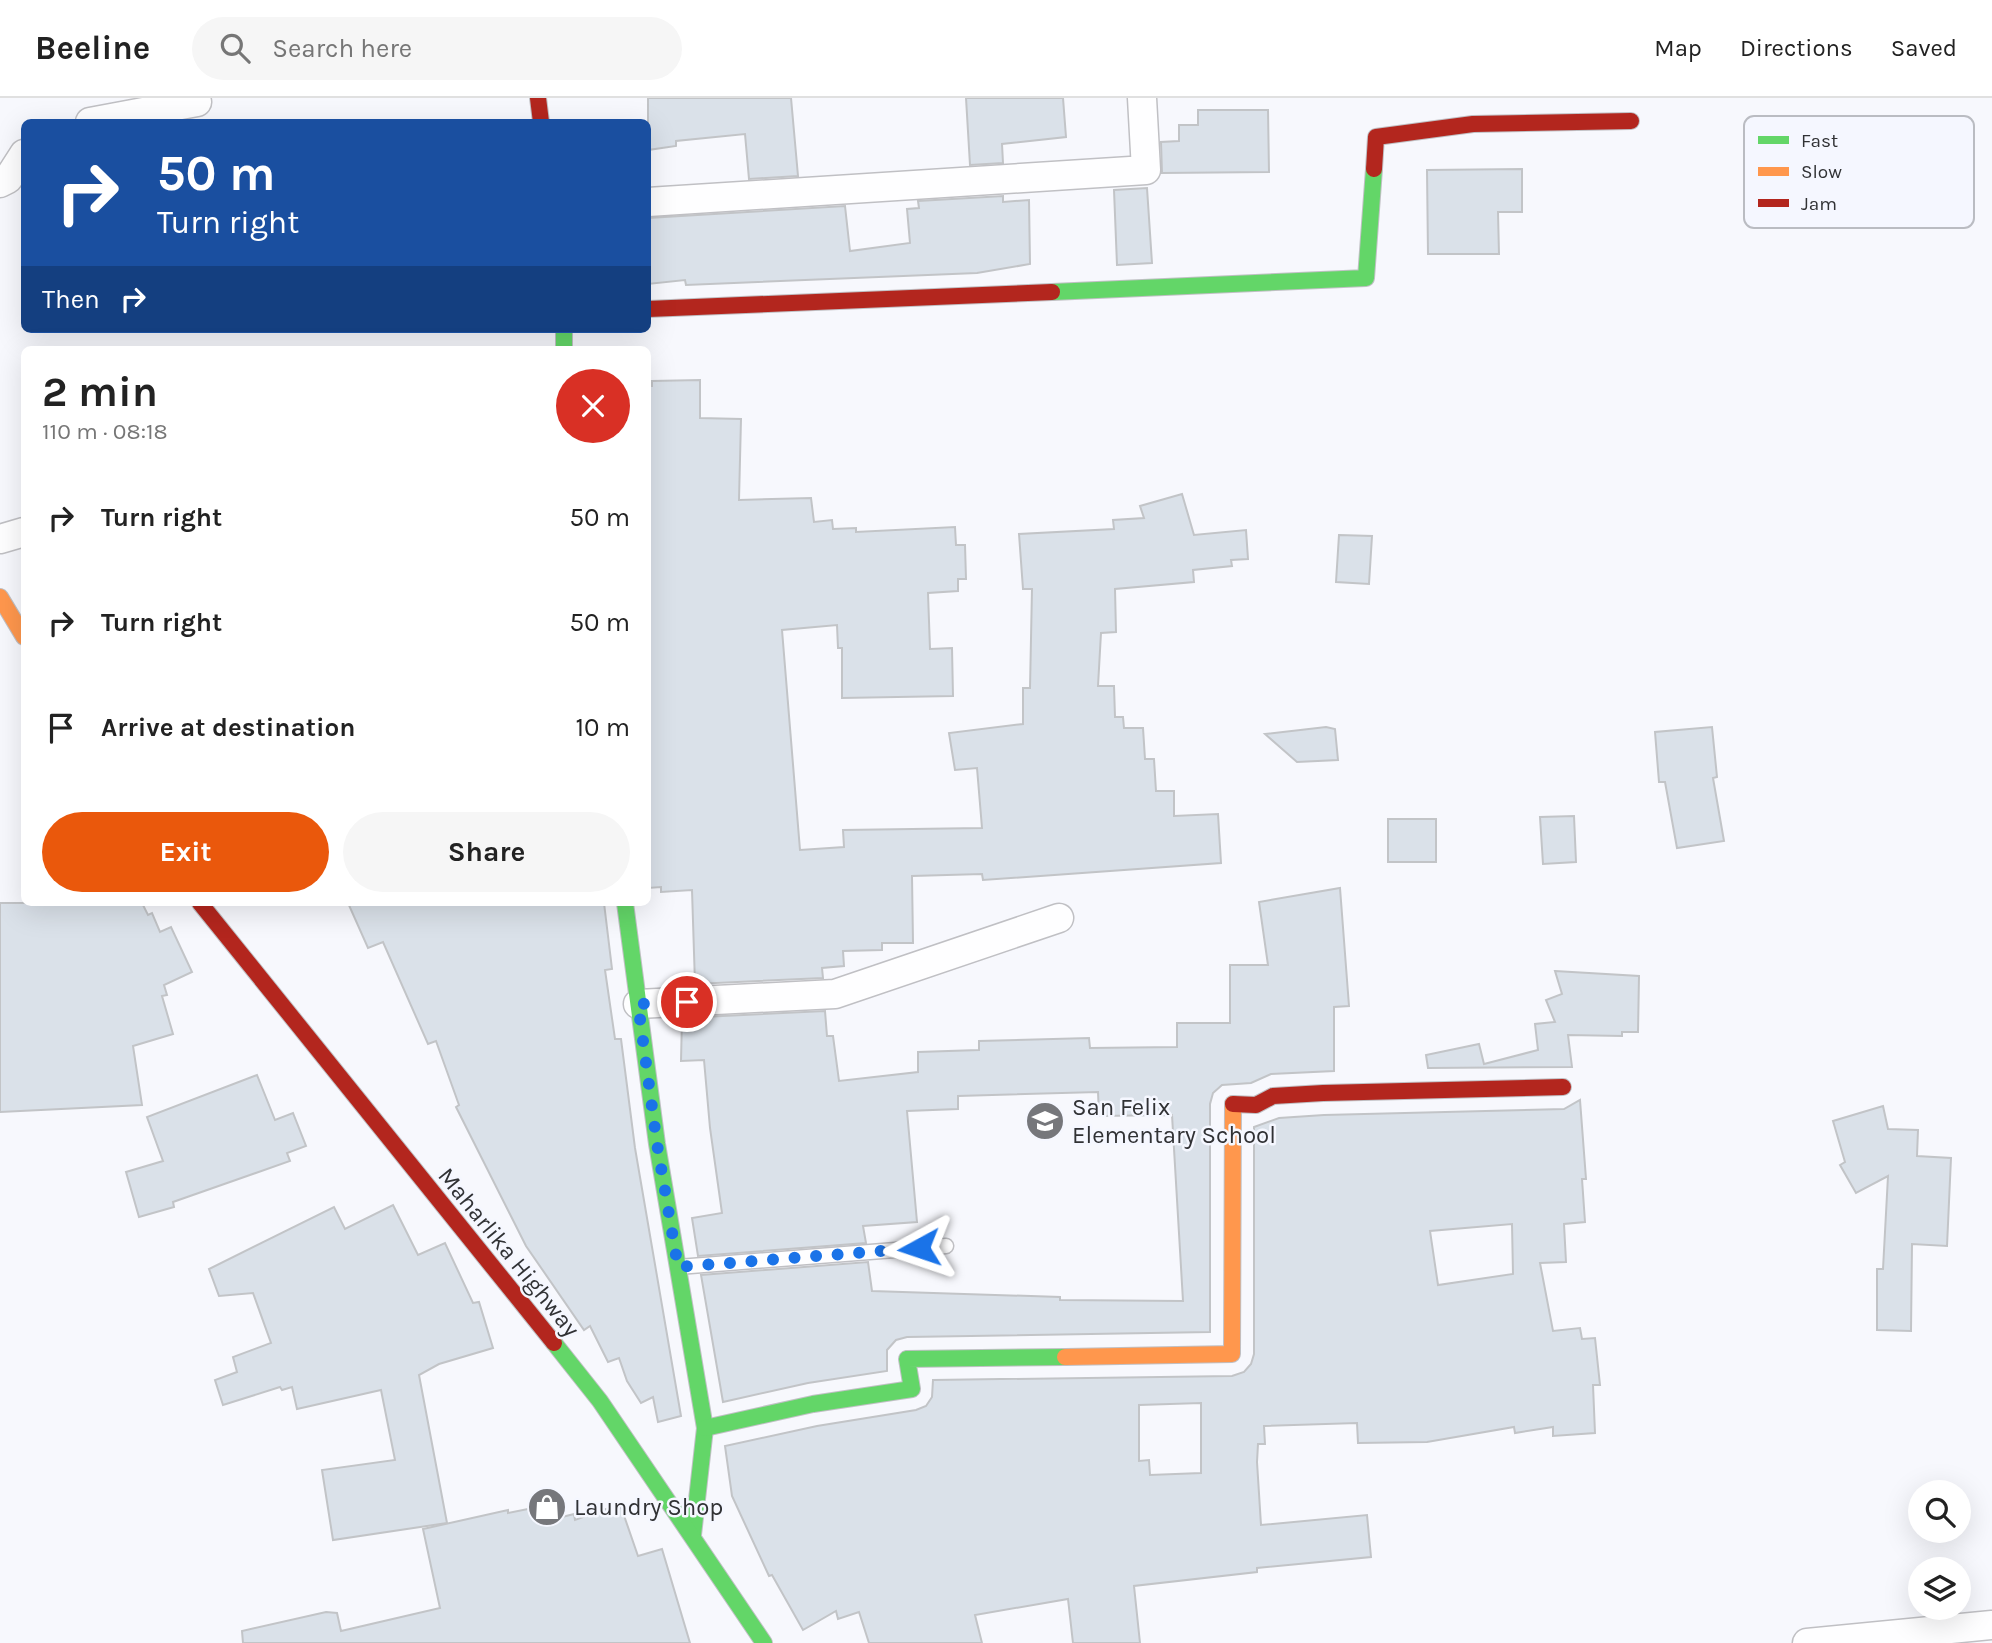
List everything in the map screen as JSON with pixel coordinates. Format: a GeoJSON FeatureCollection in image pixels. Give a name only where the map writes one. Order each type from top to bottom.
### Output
{"type":"FeatureCollection","features":[{"type":"Feature","properties":{"kind":"main road"},"geometry":{"type":"LineString","coordinates":[[538,98],[541,119]]}},
{"type":"Feature","properties":{"kind":"main road"},"geometry":{"type":"LineString","coordinates":[[651,309],[1366,278],[1376,137],[1473,124],[1631,121]]}},
{"type":"Feature","properties":{"kind":"main road"},"geometry":{"type":"LineString","coordinates":[[0,597],[21,632]]}},
{"type":"Feature","properties":{"kind":"main road","name":"Maharlika Highway"},"geometry":{"type":"LineString","coordinates":[[202,906],[600,1401],[764,1643]]}},
{"type":"Feature","properties":{"kind":"main road"},"geometry":{"type":"LineString","coordinates":[[625,906],[657,1144],[705,1429],[693,1535]]}},
{"type":"Feature","properties":{"kind":"main road"},"geometry":{"type":"LineString","coordinates":[[705,1429],[813,1404],[912,1389],[906,1359],[1232,1354],[1232,1104],[1256,1105],[1273,1096],[1323,1093],[1563,1087]]}},
{"type":"Feature","properties":{"kind":"street"},"geometry":{"type":"LineString","coordinates":[[651,202],[1146,170],[1142,98]]}},
{"type":"Feature","properties":{"kind":"street"},"geometry":{"type":"LineString","coordinates":[[106,119],[197,102]]}},
{"type":"Feature","properties":{"kind":"street"},"geometry":{"type":"LineString","coordinates":[[0,183],[8,179],[21,159]]}},
{"type":"Feature","properties":{"kind":"street"},"geometry":{"type":"LineString","coordinates":[[0,539],[21,533]]}},
{"type":"Feature","properties":{"kind":"street"},"geometry":{"type":"LineString","coordinates":[[638,1004],[835,994],[1059,918]]}},
{"type":"Feature","properties":{"kind":"street"},"geometry":{"type":"LineString","coordinates":[[1807,1643],[1992,1625]]}},
{"type":"Feature","properties":{"kind":"lane"},"geometry":{"type":"LineString","coordinates":[[678,1267],[946,1246]]}},
{"type":"Feature","properties":{"kind":"building"},"geometry":{"type":"Polygon","coordinates":[[[648,98],[791,98],[798,176],[749,179],[745,134],[676,141],[676,146],[651,150],[651,119],[648,119],[648,98]]]}},
{"type":"Feature","properties":{"kind":"building"},"geometry":{"type":"Polygon","coordinates":[[[966,98],[1063,98],[1066,137],[1002,144],[1003,163],[970,165],[966,98]]]}},
{"type":"Feature","properties":{"kind":"building"},"geometry":{"type":"Polygon","coordinates":[[[1198,110],[1268,110],[1269,172],[1162,173],[1161,142],[1179,141],[1179,125],[1198,125],[1198,110]]]}},
{"type":"Feature","properties":{"kind":"building"},"geometry":{"type":"Polygon","coordinates":[[[1522,169],[1522,212],[1498,212],[1499,254],[1428,254],[1427,170],[1522,169]]]}},
{"type":"Feature","properties":{"kind":"building"},"geometry":{"type":"Polygon","coordinates":[[[1147,188],[1152,263],[1117,265],[1114,190],[1147,188]]]}},
{"type":"Feature","properties":{"kind":"building"},"geometry":{"type":"Polygon","coordinates":[[[1003,196],[1003,202],[1029,200],[1030,264],[977,273],[686,285],[685,280],[651,284],[651,218],[845,206],[850,251],[910,243],[907,209],[919,208],[918,201],[1003,196]]]}},
{"type":"Feature","properties":{"kind":"building"},"geometry":{"type":"Polygon","coordinates":[[[700,380],[700,418],[741,419],[739,500],[811,498],[814,522],[832,520],[833,529],[856,528],[856,532],[955,527],[956,545],[965,545],[966,579],[958,579],[958,591],[928,593],[930,649],[952,648],[953,696],[842,698],[842,648],[838,648],[837,625],[782,630],[800,850],[844,847],[843,830],[982,828],[977,768],[955,770],[949,733],[1023,724],[1023,688],[1030,688],[1032,589],[1023,589],[1019,534],[1114,529],[1113,520],[1144,518],[1140,506],[1182,494],[1194,535],[1246,530],[1248,559],[1231,560],[1232,566],[1193,570],[1194,582],[1115,589],[1116,632],[1101,633],[1098,686],[1114,686],[1115,717],[1123,717],[1124,728],[1143,728],[1145,759],[1154,759],[1156,791],[1174,791],[1174,816],[1218,814],[1221,863],[983,880],[982,874],[912,876],[913,943],[882,943],[882,950],[843,951],[844,966],[822,968],[823,978],[695,984],[692,890],[661,892],[661,887],[651,888],[652,381],[700,380]]]}},
{"type":"Feature","properties":{"kind":"building"},"geometry":{"type":"Polygon","coordinates":[[[1339,535],[1372,536],[1369,584],[1336,582],[1339,535]]]}},
{"type":"Feature","properties":{"kind":"building"},"geometry":{"type":"Polygon","coordinates":[[[1326,727],[1335,729],[1338,760],[1297,762],[1265,734],[1326,727]]]}},
{"type":"Feature","properties":{"kind":"building"},"geometry":{"type":"Polygon","coordinates":[[[1712,727],[1717,777],[1713,778],[1724,841],[1677,848],[1665,782],[1659,782],[1655,732],[1712,727]]]}},
{"type":"Feature","properties":{"kind":"building"},"geometry":{"type":"Polygon","coordinates":[[[1574,816],[1576,862],[1543,864],[1540,817],[1574,816]]]}},
{"type":"Feature","properties":{"kind":"building"},"geometry":{"type":"Polygon","coordinates":[[[1388,819],[1436,819],[1436,862],[1388,862],[1388,819]]]}},
{"type":"Feature","properties":{"kind":"building"},"geometry":{"type":"Polygon","coordinates":[[[1340,888],[1349,1006],[1334,1007],[1334,1071],[1271,1074],[1251,1083],[1222,1085],[1213,1093],[1210,1104],[1210,1332],[907,1337],[896,1340],[887,1350],[887,1371],[808,1383],[723,1402],[701,1275],[868,1262],[872,1291],[1060,1297],[1060,1300],[1183,1301],[1172,1115],[1099,1116],[1098,1092],[958,1096],[958,1109],[907,1111],[917,1222],[863,1226],[866,1243],[698,1256],[692,1218],[722,1213],[704,1060],[681,1061],[682,1018],[825,1011],[827,1036],[833,1036],[839,1081],[918,1072],[918,1052],[979,1050],[979,1041],[1089,1038],[1090,1048],[1177,1047],[1177,1023],[1230,1023],[1230,965],[1268,965],[1259,902],[1340,888]]]}},
{"type":"Feature","properties":{"kind":"building"},"geometry":{"type":"Polygon","coordinates":[[[0,903],[21,903],[21,906],[144,906],[148,915],[152,913],[160,932],[171,927],[192,972],[164,985],[167,995],[162,996],[173,1034],[133,1046],[142,1105],[0,1112],[0,903]]]}},
{"type":"Feature","properties":{"kind":"building"},"geometry":{"type":"Polygon","coordinates":[[[349,906],[604,906],[612,969],[605,970],[615,1039],[621,1039],[635,1148],[681,1416],[658,1422],[653,1397],[641,1403],[627,1381],[619,1358],[608,1362],[590,1326],[584,1330],[526,1246],[456,1107],[459,1105],[436,1041],[428,1044],[383,942],[368,948],[349,906]]]}},
{"type":"Feature","properties":{"kind":"building"},"geometry":{"type":"Polygon","coordinates":[[[1555,971],[1639,976],[1638,1032],[1622,1032],[1622,1036],[1568,1035],[1572,1067],[1428,1068],[1426,1055],[1479,1044],[1484,1064],[1538,1050],[1535,1024],[1555,1022],[1546,1000],[1562,994],[1555,971]]]}},
{"type":"Feature","properties":{"kind":"building"},"geometry":{"type":"Polygon","coordinates":[[[257,1075],[275,1120],[293,1113],[306,1146],[287,1153],[290,1161],[173,1202],[174,1207],[139,1217],[126,1172],[163,1161],[147,1117],[257,1075]]]}},
{"type":"Feature","properties":{"kind":"building"},"geometry":{"type":"Polygon","coordinates":[[[1580,1100],[1586,1179],[1582,1179],[1585,1222],[1564,1224],[1566,1262],[1540,1263],[1553,1331],[1580,1328],[1582,1339],[1595,1338],[1600,1385],[1593,1385],[1595,1433],[1553,1436],[1553,1427],[1515,1433],[1514,1427],[1427,1442],[1358,1443],[1357,1423],[1264,1426],[1265,1444],[1258,1444],[1257,1462],[1261,1525],[1367,1515],[1371,1557],[1257,1568],[1257,1572],[1134,1586],[1140,1643],[1073,1643],[1068,1599],[975,1615],[982,1643],[869,1643],[859,1612],[838,1619],[836,1611],[803,1630],[772,1575],[769,1576],[732,1496],[725,1446],[817,1426],[916,1410],[926,1406],[932,1397],[933,1380],[1232,1376],[1244,1372],[1251,1364],[1254,1354],[1254,1127],[1279,1118],[1324,1115],[1564,1109],[1580,1100]],[[1512,1224],[1430,1231],[1438,1285],[1513,1274],[1512,1224]],[[1201,1403],[1139,1405],[1139,1461],[1149,1460],[1150,1475],[1201,1473],[1201,1403]]]}},
{"type":"Feature","properties":{"kind":"building"},"geometry":{"type":"Polygon","coordinates":[[[1883,1106],[1888,1129],[1918,1130],[1917,1156],[1951,1158],[1947,1246],[1912,1244],[1911,1331],[1877,1330],[1877,1269],[1883,1269],[1888,1176],[1856,1193],[1840,1165],[1845,1162],[1833,1121],[1883,1106]]]}},
{"type":"Feature","properties":{"kind":"building"},"geometry":{"type":"Polygon","coordinates":[[[393,1205],[418,1255],[445,1243],[473,1303],[479,1302],[493,1348],[439,1364],[419,1375],[447,1523],[333,1540],[322,1470],[395,1460],[381,1390],[297,1409],[292,1387],[282,1390],[280,1387],[223,1405],[215,1380],[237,1372],[233,1357],[271,1343],[253,1293],[219,1296],[209,1269],[334,1207],[345,1229],[393,1205]]]}},
{"type":"Feature","properties":{"kind":"building"},"geometry":{"type":"Polygon","coordinates":[[[558,1503],[562,1517],[574,1514],[575,1520],[620,1504],[638,1556],[662,1549],[690,1643],[243,1643],[242,1631],[326,1612],[337,1613],[341,1631],[440,1608],[423,1529],[508,1510],[508,1513],[558,1503]]]}},
{"type":"Feature","properties":{"kind":"traffic: fast"},"geometry":{"type":"LineString","coordinates":[[1052,292],[1366,278],[1374,169]]}},
{"type":"Feature","properties":{"kind":"traffic: fast"},"geometry":{"type":"LineString","coordinates":[[564,333],[564,346]]}},
{"type":"Feature","properties":{"kind":"traffic: fast"},"geometry":{"type":"LineString","coordinates":[[625,906],[657,1144],[705,1428],[693,1535]]}},
{"type":"Feature","properties":{"kind":"traffic: fast"},"geometry":{"type":"LineString","coordinates":[[554,1343],[600,1401],[764,1643]]}},
{"type":"Feature","properties":{"kind":"traffic: fast"},"geometry":{"type":"LineString","coordinates":[[705,1428],[813,1404],[912,1389],[907,1359],[1065,1357]]}},
{"type":"Feature","properties":{"kind":"traffic: slow"},"geometry":{"type":"LineString","coordinates":[[0,597],[21,632]]}},
{"type":"Feature","properties":{"kind":"traffic: slow"},"geometry":{"type":"LineString","coordinates":[[1065,1357],[1232,1354],[1233,1104]]}},
{"type":"Feature","properties":{"kind":"traffic: jam"},"geometry":{"type":"LineString","coordinates":[[538,98],[541,119]]}},
{"type":"Feature","properties":{"kind":"traffic: jam"},"geometry":{"type":"LineString","coordinates":[[1374,169],[1376,137],[1473,124],[1631,121]]}},
{"type":"Feature","properties":{"kind":"traffic: jam"},"geometry":{"type":"LineString","coordinates":[[651,309],[1052,292]]}},
{"type":"Feature","properties":{"kind":"traffic: jam"},"geometry":{"type":"LineString","coordinates":[[202,906],[554,1343]]}},
{"type":"Feature","properties":{"kind":"traffic: jam"},"geometry":{"type":"LineString","coordinates":[[1233,1104],[1256,1105],[1273,1096],[1323,1093],[1563,1087]]}},
{"type":"Feature","properties":{"kind":"place","name":"San Felix Elementary School"},"geometry":{"type":"Point","coordinates":[1045,1121]}},
{"type":"Feature","properties":{"kind":"place","name":"Laundry Shop"},"geometry":{"type":"Point","coordinates":[547,1507]}},
{"type":"Feature","properties":{"kind":"route"},"geometry":{"type":"LineString","coordinates":[[687,1002],[638,1004],[657,1144],[678,1267],[919,1248]]}}]}
